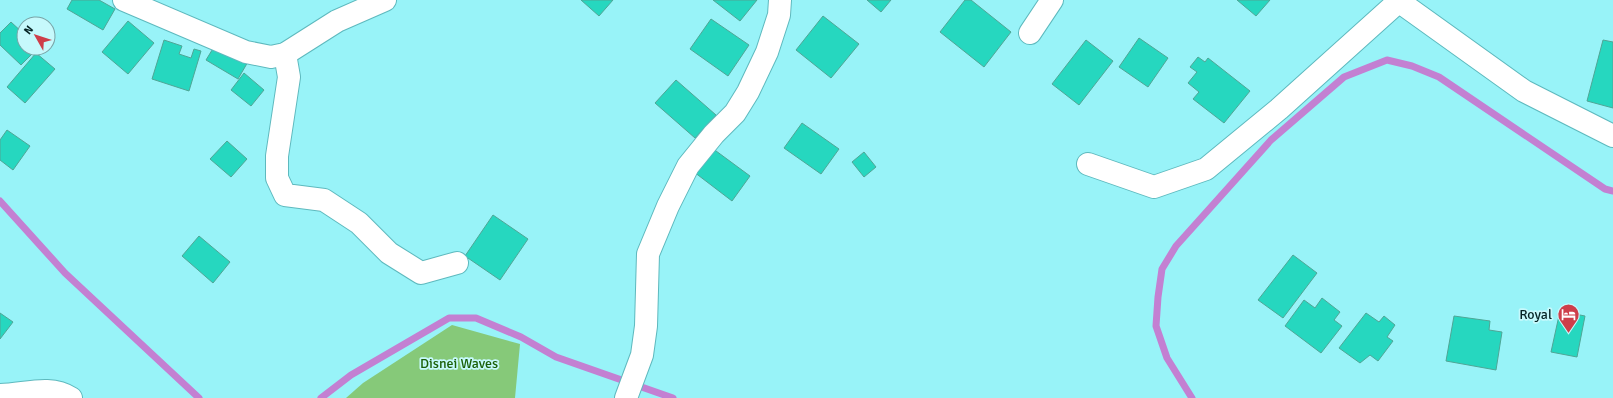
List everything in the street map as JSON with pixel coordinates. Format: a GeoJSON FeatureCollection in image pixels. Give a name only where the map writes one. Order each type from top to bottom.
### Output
{"type":"FeatureCollection","features":[{"type":"Feature","properties":{"kind":"street"},"geometry":{"type":"LineString","coordinates":[[124,0],[246,52],[271,57],[285,54],[337,21],[385,0]]}},
{"type":"Feature","properties":{"kind":"street"},"geometry":{"type":"LineString","coordinates":[[629,390],[642,354],[646,326],[648,254],[668,206],[688,166],[714,134],[735,113],[748,92],[767,52],[779,15],[780,0]]}},
{"type":"Feature","properties":{"kind":"street"},"geometry":{"type":"LineString","coordinates":[[1030,33],[1052,0]]}},
{"type":"Feature","properties":{"kind":"street"},"geometry":{"type":"LineString","coordinates":[[1088,164],[1154,187],[1206,169],[1279,109],[1398,1],[1524,91],[1613,136]]}},
{"type":"Feature","properties":{"kind":"street"},"geometry":{"type":"LineString","coordinates":[[285,54],[289,77],[277,156],[277,178],[285,195],[324,200],[359,223],[389,253],[421,273],[457,263]]}},
{"type":"Feature","properties":{"kind":"street"},"geometry":{"type":"LineString","coordinates":[[0,395],[13,395],[37,390],[62,392],[71,398]]}},
{"type":"Feature","properties":{"kind":"green space","name":"Disnei Waves"},"geometry":{"type":"Polygon","coordinates":[[[452,325],[520,344],[515,398],[346,398],[363,383],[452,325]]]}},
{"type":"Feature","properties":{"kind":"building"},"geometry":{"type":"Polygon","coordinates":[[[72,0],[99,0],[115,9],[103,30],[67,9],[72,0]]]}},
{"type":"Feature","properties":{"kind":"building"},"geometry":{"type":"Polygon","coordinates":[[[581,0],[613,0],[599,16],[581,0]]]}},
{"type":"Feature","properties":{"kind":"building"},"geometry":{"type":"Polygon","coordinates":[[[713,0],[757,0],[740,21],[713,0]]]}},
{"type":"Feature","properties":{"kind":"building"},"geometry":{"type":"Polygon","coordinates":[[[867,0],[891,0],[881,12],[867,0]]]}},
{"type":"Feature","properties":{"kind":"building"},"geometry":{"type":"Polygon","coordinates":[[[965,0],[971,0],[1011,32],[984,67],[940,32],[965,0]]]}},
{"type":"Feature","properties":{"kind":"building"},"geometry":{"type":"Polygon","coordinates":[[[1237,0],[1270,0],[1256,16],[1237,0]]]}},
{"type":"Feature","properties":{"kind":"building"},"geometry":{"type":"Polygon","coordinates":[[[823,16],[859,44],[831,78],[796,50],[823,16]]]}},
{"type":"Feature","properties":{"kind":"building"},"geometry":{"type":"Polygon","coordinates":[[[711,19],[749,45],[728,76],[690,49],[711,19]]]}},
{"type":"Feature","properties":{"kind":"building"},"geometry":{"type":"Polygon","coordinates":[[[128,21],[154,43],[128,74],[102,52],[128,21]]]}},
{"type":"Feature","properties":{"kind":"building"},"geometry":{"type":"Polygon","coordinates":[[[11,22],[16,27],[16,56],[30,56],[21,65],[0,45],[0,33],[11,22]]]}},
{"type":"Feature","properties":{"kind":"building"},"geometry":{"type":"Polygon","coordinates":[[[1139,38],[1168,58],[1148,87],[1119,67],[1139,38]]]}},
{"type":"Feature","properties":{"kind":"building"},"geometry":{"type":"Polygon","coordinates":[[[164,40],[182,46],[179,54],[191,58],[194,49],[201,51],[189,91],[152,79],[164,40]]]}},
{"type":"Feature","properties":{"kind":"building"},"geometry":{"type":"Polygon","coordinates":[[[1086,40],[1113,61],[1079,105],[1052,84],[1086,40]]]}},
{"type":"Feature","properties":{"kind":"building"},"geometry":{"type":"Polygon","coordinates":[[[1603,40],[1613,42],[1613,108],[1587,101],[1603,40]]]}},
{"type":"Feature","properties":{"kind":"building"},"geometry":{"type":"Polygon","coordinates":[[[217,42],[249,60],[238,79],[206,60],[217,42]]]}},
{"type":"Feature","properties":{"kind":"building"},"geometry":{"type":"Polygon","coordinates":[[[33,56],[40,56],[55,69],[25,103],[7,87],[33,56]]]}},
{"type":"Feature","properties":{"kind":"building"},"geometry":{"type":"Polygon","coordinates":[[[1198,57],[1205,62],[1208,58],[1250,91],[1224,123],[1193,99],[1199,92],[1188,83],[1197,72],[1190,67],[1198,57]]]}},
{"type":"Feature","properties":{"kind":"building"},"geometry":{"type":"Polygon","coordinates":[[[244,73],[264,90],[251,106],[231,90],[244,73]]]}},
{"type":"Feature","properties":{"kind":"building"},"geometry":{"type":"Polygon","coordinates":[[[676,80],[716,115],[695,138],[655,103],[676,80]]]}},
{"type":"Feature","properties":{"kind":"building"},"geometry":{"type":"Polygon","coordinates":[[[802,123],[839,149],[821,174],[784,148],[802,123]]]}},
{"type":"Feature","properties":{"kind":"building"},"geometry":{"type":"Polygon","coordinates":[[[7,130],[30,146],[13,170],[0,160],[0,140],[7,130]]]}},
{"type":"Feature","properties":{"kind":"building"},"geometry":{"type":"Polygon","coordinates":[[[227,141],[247,159],[231,177],[210,159],[227,141]]]}},
{"type":"Feature","properties":{"kind":"building"},"geometry":{"type":"Polygon","coordinates":[[[712,148],[750,176],[732,201],[694,172],[712,148]]]}},
{"type":"Feature","properties":{"kind":"building"},"geometry":{"type":"Polygon","coordinates":[[[864,152],[876,167],[864,177],[852,162],[864,152]]]}},
{"type":"Feature","properties":{"kind":"building"},"geometry":{"type":"Polygon","coordinates":[[[493,215],[528,239],[500,280],[465,256],[493,215]]]}},
{"type":"Feature","properties":{"kind":"building"},"geometry":{"type":"Polygon","coordinates":[[[199,236],[230,262],[213,283],[182,256],[199,236]]]}},
{"type":"Feature","properties":{"kind":"building"},"geometry":{"type":"Polygon","coordinates":[[[1293,255],[1317,273],[1283,318],[1258,300],[1293,255]]]}},
{"type":"Feature","properties":{"kind":"building"},"geometry":{"type":"Polygon","coordinates":[[[1322,298],[1340,312],[1334,320],[1342,326],[1321,353],[1285,326],[1304,300],[1315,308],[1322,298]]]}},
{"type":"Feature","properties":{"kind":"building","name":"Royal"},"geometry":{"type":"Polygon","coordinates":[[[1560,311],[1585,316],[1577,357],[1551,352],[1560,311]]]}},
{"type":"Feature","properties":{"kind":"building"},"geometry":{"type":"Polygon","coordinates":[[[0,313],[13,322],[0,339],[0,313]]]}},
{"type":"Feature","properties":{"kind":"building"},"geometry":{"type":"Polygon","coordinates":[[[1366,313],[1379,322],[1384,316],[1395,325],[1387,337],[1393,341],[1378,361],[1370,355],[1360,363],[1339,348],[1366,313]]]}},
{"type":"Feature","properties":{"kind":"building"},"geometry":{"type":"Polygon","coordinates":[[[1454,316],[1490,321],[1489,330],[1502,332],[1496,370],[1446,361],[1454,316]]]}},
{"type":"Feature","properties":{"kind":"waterway"},"geometry":{"type":"LineString","coordinates":[[1192,398],[1167,358],[1156,326],[1162,269],[1176,246],[1271,140],[1344,77],[1387,60],[1412,66],[1439,77],[1605,189],[1613,191]]}},
{"type":"Feature","properties":{"kind":"waterway"},"geometry":{"type":"LineString","coordinates":[[0,201],[65,273],[199,398]]}},
{"type":"Feature","properties":{"kind":"waterway"},"geometry":{"type":"LineString","coordinates":[[321,398],[351,375],[449,318],[476,318],[521,337],[556,357],[673,398]]}},
{"type":"Feature","properties":{"kind":"place","name":"Royal"},"geometry":{"type":"Point","coordinates":[1568,334]}}]}
